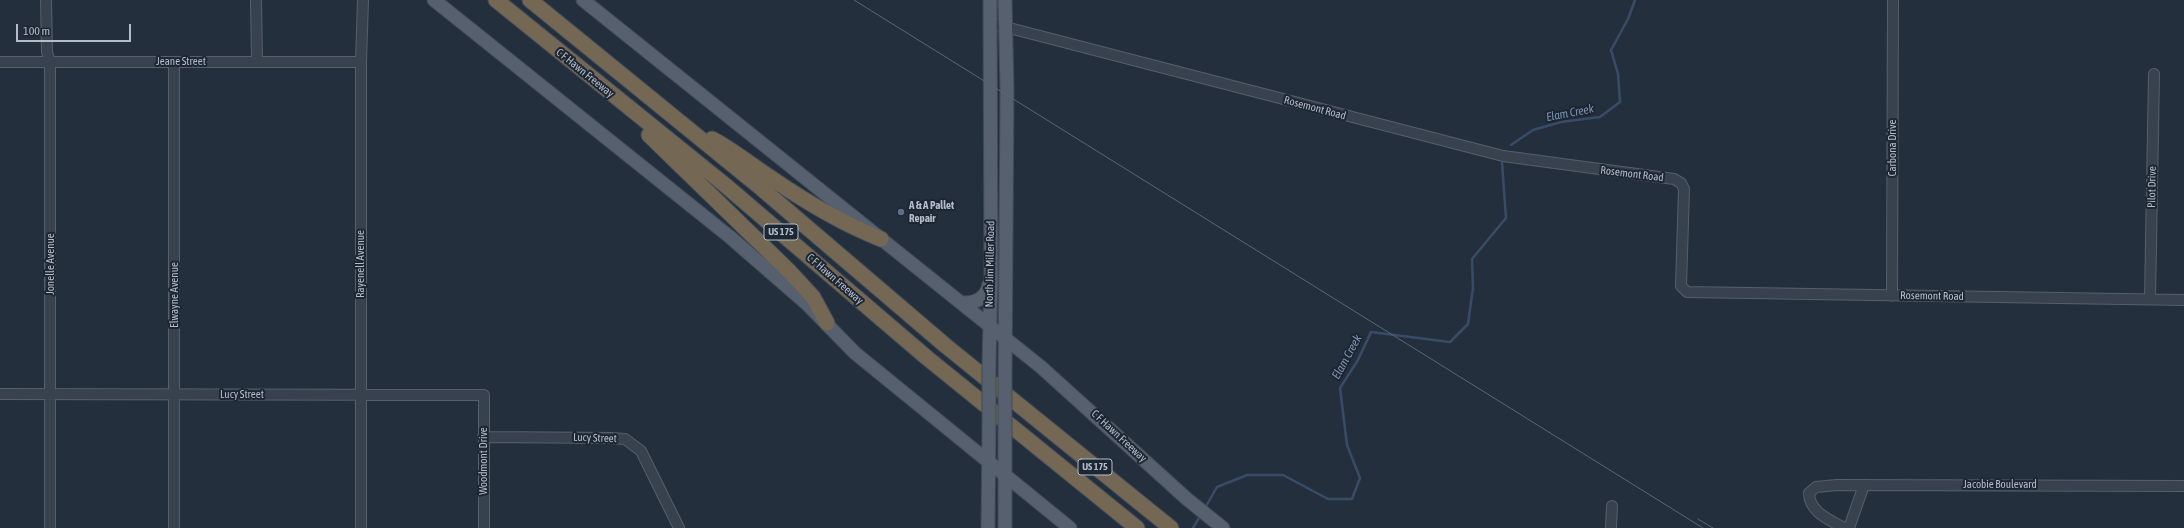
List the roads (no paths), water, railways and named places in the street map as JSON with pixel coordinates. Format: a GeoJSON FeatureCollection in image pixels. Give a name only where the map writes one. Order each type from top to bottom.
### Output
{"type":"FeatureCollection","features":[{"type":"Feature","properties":{"kind":"highway","name":"C F Hawn Freeway"},"geometry":{"type":"LineString","coordinates":[[496,0],[823,267],[926,357],[1137,528]]}},
{"type":"Feature","properties":{"kind":"highway","name":"C F Hawn Freeway"},"geometry":{"type":"LineString","coordinates":[[530,0],[685,125],[946,346],[1169,527]]}},
{"type":"Feature","properties":{"kind":"highway"},"geometry":{"type":"LineString","coordinates":[[632,110],[646,132],[813,297],[827,323]]}},
{"type":"Feature","properties":{"kind":"highway"},"geometry":{"type":"LineString","coordinates":[[685,125],[732,150],[819,210],[846,225],[881,239]]}},
{"type":"Feature","properties":{"kind":"main road"},"geometry":{"type":"LineString","coordinates":[[434,0],[730,237],[827,323],[855,353],[1070,528]]}},
{"type":"Feature","properties":{"kind":"main road","name":"C F Hawn Freeway"},"geometry":{"type":"LineString","coordinates":[[583,0],[989,326],[1006,338],[1067,389],[1187,500],[1219,525]]}},
{"type":"Feature","properties":{"kind":"main road","name":"North Jim Miller Road"},"geometry":{"type":"LineString","coordinates":[[988,528],[989,326],[991,274],[990,0]]}},
{"type":"Feature","properties":{"kind":"main road","name":"North Jim Miller Road"},"geometry":{"type":"LineString","coordinates":[[1005,0],[1007,89],[1005,528]]}},
{"type":"Feature","properties":{"kind":"main road"},"geometry":{"type":"LineString","coordinates":[[960,302],[973,302],[984,296],[988,288],[991,274]]}},
{"type":"Feature","properties":{"kind":"street","name":"Jonelle Avenue"},"geometry":{"type":"LineString","coordinates":[[46,0],[47,52],[50,62],[50,528]]}},
{"type":"Feature","properties":{"kind":"street"},"geometry":{"type":"LineString","coordinates":[[256,0],[257,62]]}},
{"type":"Feature","properties":{"kind":"street","name":"Rayenell Avenue"},"geometry":{"type":"LineString","coordinates":[[360,528],[361,62],[363,0]]}},
{"type":"Feature","properties":{"kind":"street","name":"Carbona Drive"},"geometry":{"type":"LineString","coordinates":[[1892,296],[1893,0]]}},
{"type":"Feature","properties":{"kind":"street","name":"Rosemont Road"},"geometry":{"type":"LineString","coordinates":[[990,23],[1503,156],[1674,179],[1681,183],[1684,189],[1681,286],[1687,292],[2184,300]]}},
{"type":"Feature","properties":{"kind":"street","name":"Jeane Street"},"geometry":{"type":"LineString","coordinates":[[0,62],[361,62]]}},
{"type":"Feature","properties":{"kind":"street","name":"Elwayne Avenue"},"geometry":{"type":"LineString","coordinates":[[174,62],[174,528]]}},
{"type":"Feature","properties":{"kind":"street","name":"Pilot Drive"},"geometry":{"type":"LineString","coordinates":[[2150,299],[2154,74]]}},
{"type":"Feature","properties":{"kind":"street","name":"Lucy Street"},"geometry":{"type":"LineString","coordinates":[[0,394],[484,395]]}},
{"type":"Feature","properties":{"kind":"street","name":"Woodmont Drive"},"geometry":{"type":"LineString","coordinates":[[484,395],[484,528]]}},
{"type":"Feature","properties":{"kind":"street","name":"Lucy Street"},"geometry":{"type":"LineString","coordinates":[[484,437],[611,438],[625,440],[641,451],[679,528]]}},
{"type":"Feature","properties":{"kind":"street"},"geometry":{"type":"LineString","coordinates":[[1849,528],[1864,485]]}},
{"type":"Feature","properties":{"kind":"street","name":"Jacobie Boulevard"},"geometry":{"type":"LineString","coordinates":[[1844,528],[1819,513],[1812,506],[1809,493],[1816,487],[1864,485],[2184,486]]}},
{"type":"Feature","properties":{"kind":"street"},"geometry":{"type":"LineString","coordinates":[[1611,528],[1612,506]]}},
{"type":"Feature","properties":{"kind":"waterway","name":"Elam Creek"},"geometry":{"type":"LineString","coordinates":[[1511,145],[1533,130],[1561,122],[1600,117],[1620,102],[1618,74],[1611,50],[1628,19],[1635,0]]}},
{"type":"Feature","properties":{"kind":"waterway","name":"Elam Creek"},"geometry":{"type":"LineString","coordinates":[[1205,508],[1217,487],[1247,475],[1283,475],[1328,499],[1352,499],[1360,478],[1347,445],[1340,388],[1358,360],[1371,332],[1450,342],[1468,324],[1473,288],[1472,259],[1506,218],[1502,163]]}},
{"type":"Feature","properties":{"kind":"waterway","name":"Elam Creek"},"geometry":{"type":"LineString","coordinates":[[1193,528],[1200,516]]}},
{"type":"Feature","properties":{"kind":"tram line"},"geometry":{"type":"LineString","coordinates":[[854,0],[1703,528]]}},
{"type":"Feature","properties":{"kind":"tram line"},"geometry":{"type":"LineString","coordinates":[[1698,519],[1713,528]]}},
{"type":"Feature","properties":{"kind":"place","name":"A & A Pallet Repair"},"geometry":{"type":"Point","coordinates":[901,212]}}]}
